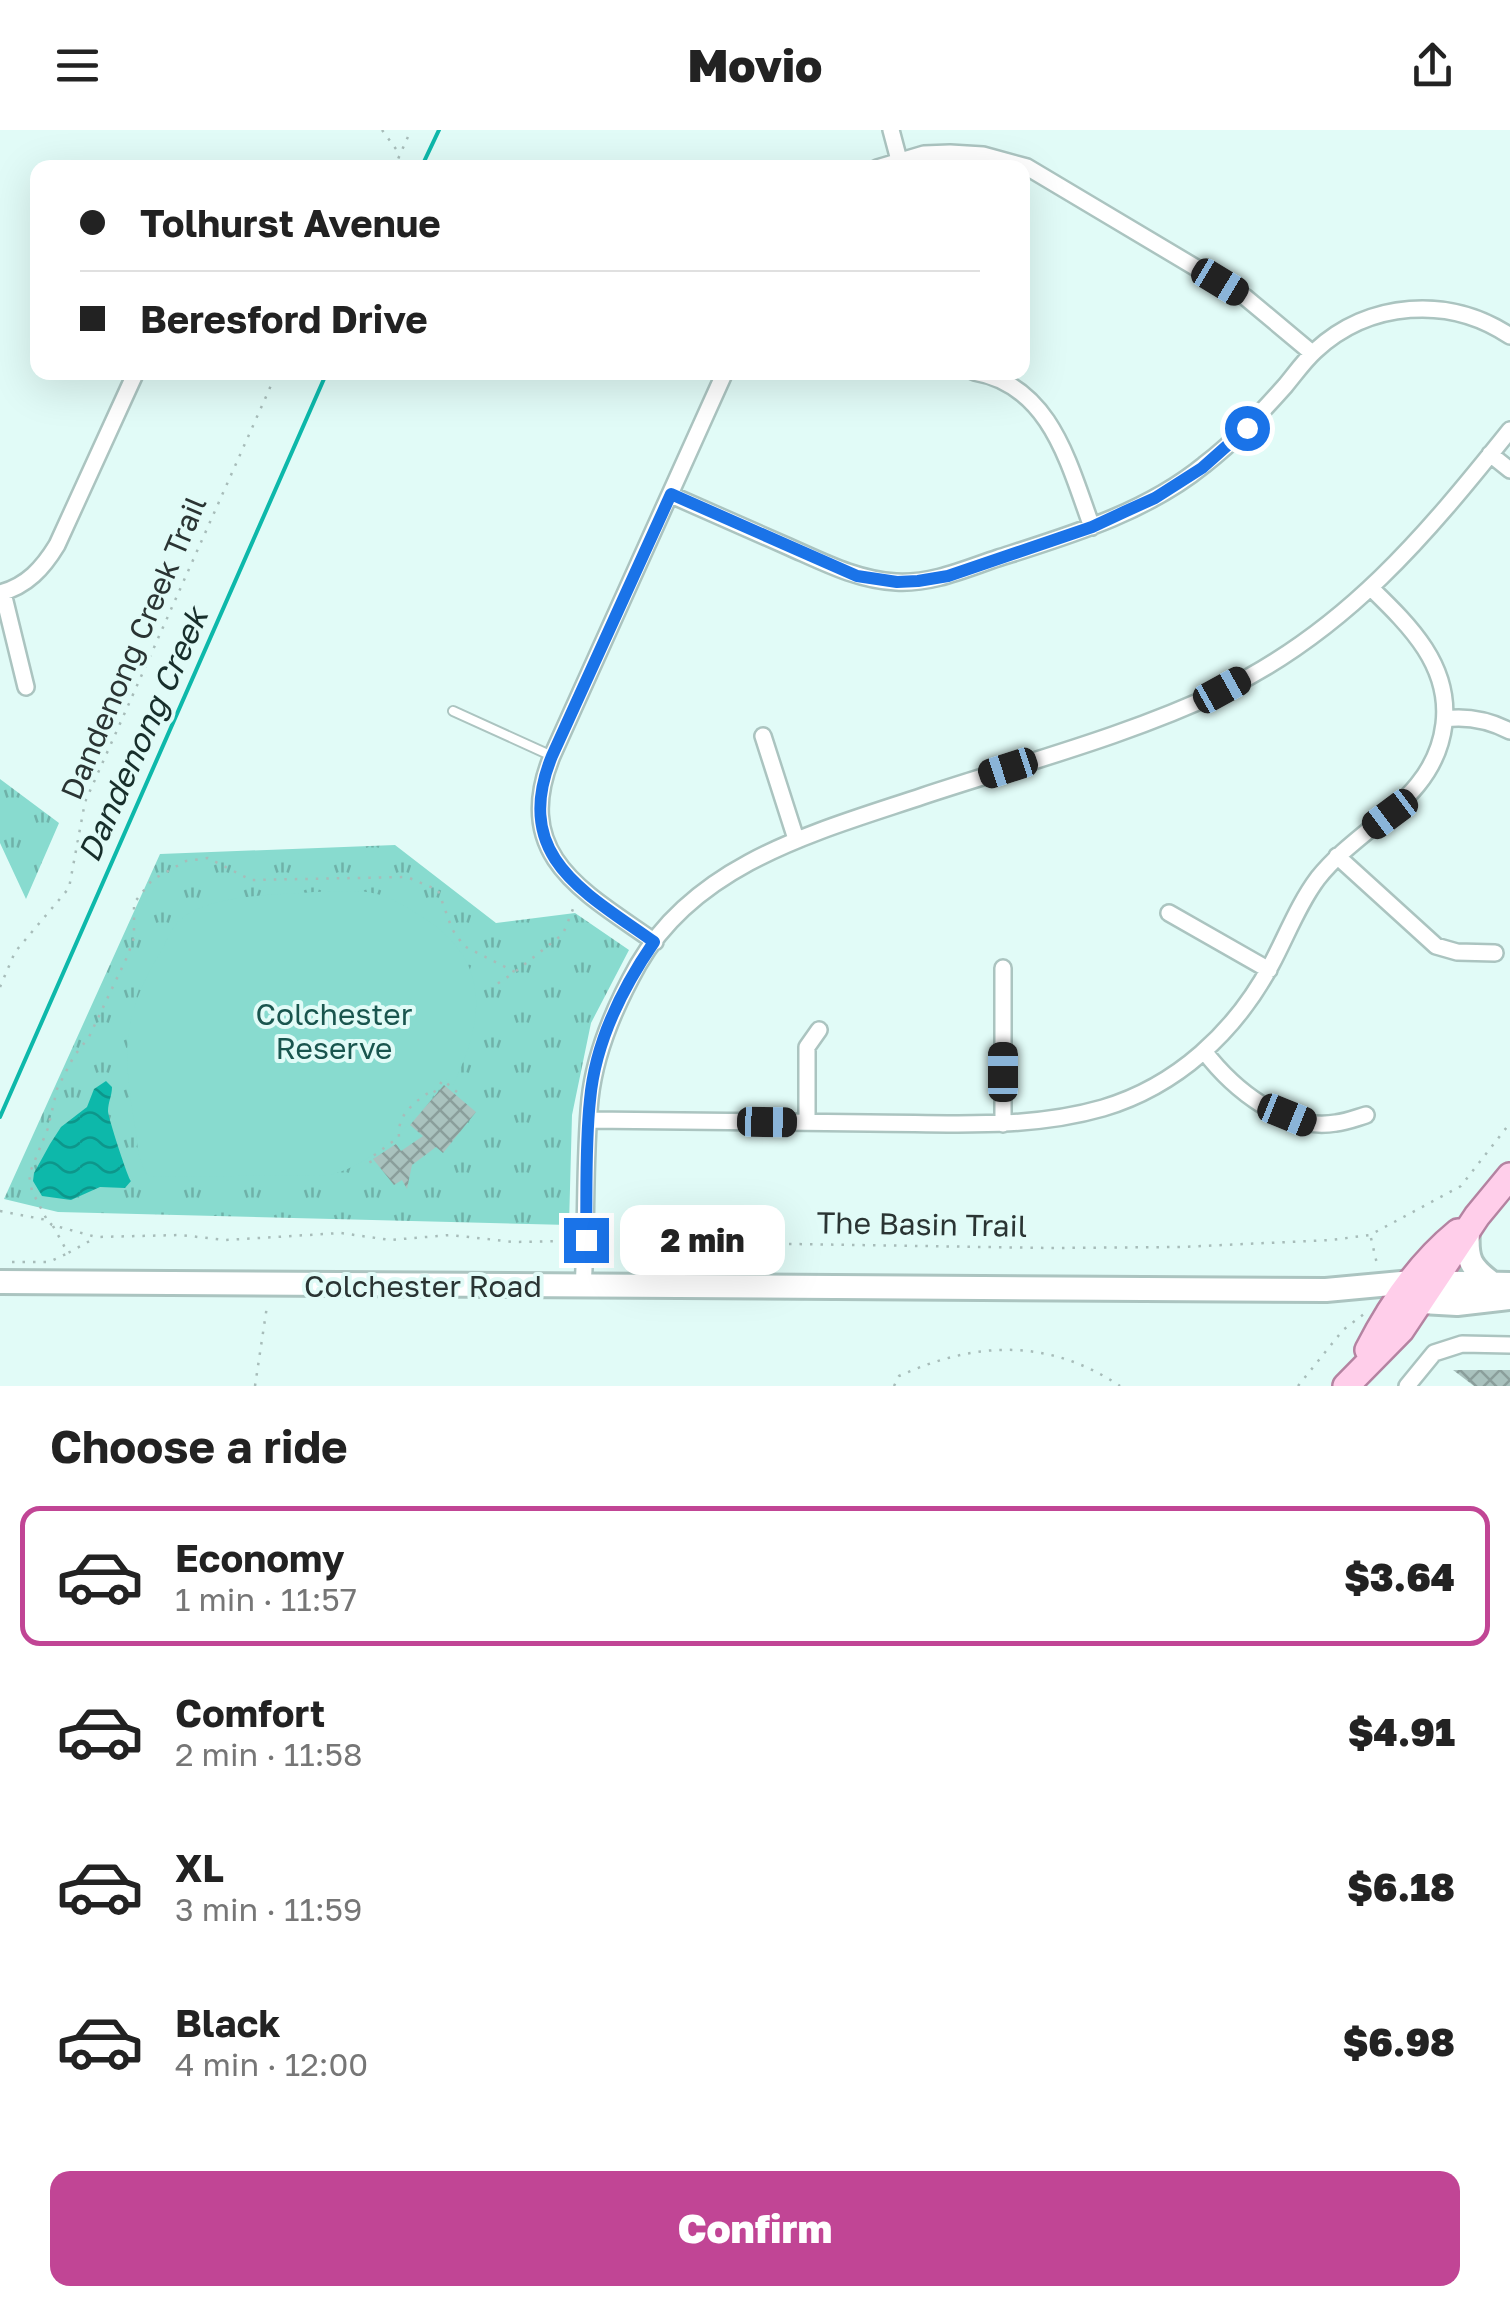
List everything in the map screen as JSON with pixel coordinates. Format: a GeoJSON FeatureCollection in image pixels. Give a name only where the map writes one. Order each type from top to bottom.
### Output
{"type":"FeatureCollection","features":[{"type":"Feature","properties":{"kind":"main road"},"geometry":{"type":"LineString","coordinates":[[1350,1382],[1436,1250],[1473,1223],[1510,1176]]}},
{"type":"Feature","properties":{"kind":"main road"},"geometry":{"type":"LineString","coordinates":[[1473,1223],[1467,1246],[1472,1268],[1504,1289]]}},
{"type":"Feature","properties":{"kind":"main road","name":"Colchester Road"},"geometry":{"type":"LineString","coordinates":[[0,1282],[1326,1290],[1457,1304],[1504,1289]]}},
{"type":"Feature","properties":{"kind":"street"},"geometry":{"type":"LineString","coordinates":[[891,130],[899,160],[950,153],[998,160]]}},
{"type":"Feature","properties":{"kind":"street"},"geometry":{"type":"LineString","coordinates":[[1030,170],[1245,297],[1312,353]]}},
{"type":"Feature","properties":{"kind":"street"},"geometry":{"type":"LineString","coordinates":[[671,494],[857,576],[897,582],[948,576],[1092,527],[1155,498],[1202,468],[1247,428],[1312,353],[1334,335],[1379,313],[1401,309],[1448,310],[1479,318],[1510,336]]}},
{"type":"Feature","properties":{"kind":"street"},"geometry":{"type":"LineString","coordinates":[[26,687],[2,593],[44,566],[57,545],[132,380]]}},
{"type":"Feature","properties":{"kind":"street"},"geometry":{"type":"LineString","coordinates":[[654,942],[590,896],[554,861],[539,812],[542,785],[721,380]]}},
{"type":"Feature","properties":{"kind":"street"},"geometry":{"type":"LineString","coordinates":[[1001,380],[1024,394],[1044,414],[1092,527]]}},
{"type":"Feature","properties":{"kind":"street"},"geometry":{"type":"LineString","coordinates":[[583,1288],[590,1096],[610,1025],[640,962],[654,942],[713,885],[755,858],[796,839],[1185,706],[1280,658],[1372,589],[1433,524],[1510,430]]}},
{"type":"Feature","properties":{"kind":"street"},"geometry":{"type":"LineString","coordinates":[[1490,454],[1510,470]]}},
{"type":"Feature","properties":{"kind":"street"},"geometry":{"type":"LineString","coordinates":[[589,1120],[1038,1122],[1104,1108],[1156,1086],[1230,1027],[1269,970],[1316,881],[1338,856],[1406,800],[1421,783],[1441,740],[1445,719],[1440,684],[1418,634],[1372,589]]}},
{"type":"Feature","properties":{"kind":"street"},"geometry":{"type":"LineString","coordinates":[[1445,719],[1459,717],[1510,730]]}},
{"type":"Feature","properties":{"kind":"street"},"geometry":{"type":"LineString","coordinates":[[763,736],[796,839]]}},
{"type":"Feature","properties":{"kind":"street"},"geometry":{"type":"LineString","coordinates":[[1338,856],[1436,946],[1457,952],[1494,953]]}},
{"type":"Feature","properties":{"kind":"street"},"geometry":{"type":"LineString","coordinates":[[1169,913],[1269,970]]}},
{"type":"Feature","properties":{"kind":"street"},"geometry":{"type":"LineString","coordinates":[[1002,968],[1002,1124]]}},
{"type":"Feature","properties":{"kind":"street"},"geometry":{"type":"LineString","coordinates":[[807,1122],[807,1047],[819,1030]]}},
{"type":"Feature","properties":{"kind":"street"},"geometry":{"type":"LineString","coordinates":[[1204,1051],[1239,1090],[1308,1124],[1334,1124],[1366,1115]]}},
{"type":"Feature","properties":{"kind":"street"},"geometry":{"type":"LineString","coordinates":[[1415,1383],[1434,1353],[1462,1344],[1510,1345]]}},
{"type":"Feature","properties":{"kind":"lane"},"geometry":{"type":"LineString","coordinates":[[453,711],[552,756]]}},
{"type":"Feature","properties":{"kind":"path"},"geometry":{"type":"LineString","coordinates":[[382,130],[400,154]]}},
{"type":"Feature","properties":{"kind":"path"},"geometry":{"type":"LineString","coordinates":[[397,160],[411,130]]}},
{"type":"Feature","properties":{"kind":"path","name":"Dandenong Creek Trail"},"geometry":{"type":"LineString","coordinates":[[0,987],[16,952],[69,888],[85,802],[273,380]]}},
{"type":"Feature","properties":{"kind":"path"},"geometry":{"type":"LineString","coordinates":[[68,1253],[32,1191],[29,1175],[48,1128],[57,1089],[89,1037],[127,957],[134,938],[134,903],[142,890],[166,870],[186,860],[208,858],[251,880],[407,877],[438,890],[452,929],[464,946],[515,972]]}},
{"type":"Feature","properties":{"kind":"path"},"geometry":{"type":"LineString","coordinates":[[491,988],[562,934],[574,905],[590,896]]}},
{"type":"Feature","properties":{"kind":"path"},"geometry":{"type":"LineString","coordinates":[[406,1143],[399,1137],[398,1126],[408,1109],[432,1095],[443,1080],[457,1092]]}},
{"type":"Feature","properties":{"kind":"path"},"geometry":{"type":"LineString","coordinates":[[408,1109],[416,1114]]}},
{"type":"Feature","properties":{"kind":"path","name":"The Basin Trail"},"geometry":{"type":"LineString","coordinates":[[52,1226],[96,1237],[180,1235],[226,1240],[341,1234],[390,1240],[450,1235],[514,1242],[1161,1247],[1331,1240],[1370,1235],[1462,1186],[1510,1123]]}},
{"type":"Feature","properties":{"kind":"path"},"geometry":{"type":"LineString","coordinates":[[372,1162],[369,1159],[399,1137]]}},
{"type":"Feature","properties":{"kind":"path"},"geometry":{"type":"LineString","coordinates":[[0,1211],[47,1220]]}},
{"type":"Feature","properties":{"kind":"path"},"geometry":{"type":"LineString","coordinates":[[1370,1235],[1380,1275]]}},
{"type":"Feature","properties":{"kind":"path"},"geometry":{"type":"LineString","coordinates":[[0,1263],[49,1262],[96,1237]]}},
{"type":"Feature","properties":{"kind":"path"},"geometry":{"type":"LineString","coordinates":[[1298,1386],[1343,1330],[1363,1315],[1408,1296]]}},
{"type":"Feature","properties":{"kind":"path"},"geometry":{"type":"LineString","coordinates":[[254,1386],[267,1306]]}},
{"type":"Feature","properties":{"kind":"path"},"geometry":{"type":"LineString","coordinates":[[894,1386],[899,1376],[932,1361],[979,1351],[1020,1348],[1093,1368],[1120,1386]]}},
{"type":"Feature","properties":{"kind":"green space"},"geometry":{"type":"Polygon","coordinates":[[[0,779],[59,823],[26,899],[0,843],[0,779]]]}},
{"type":"Feature","properties":{"kind":"green space","name":"Colchester Reserve"},"geometry":{"type":"Polygon","coordinates":[[[395,845],[496,923],[575,913],[629,950],[591,1023],[572,1115],[569,1225],[58,1212],[4,1199],[160,854],[395,845]]]}},
{"type":"Feature","properties":{"kind":"green space"},"geometry":{"type":"Polygon","coordinates":[[[362,892],[388,898],[419,915],[459,950],[470,970],[476,1013],[472,1036],[453,1085],[447,1079],[410,1123],[381,1149],[330,1175],[150,1177],[138,1147],[128,1077],[128,1036],[138,997],[172,930],[194,911],[226,900],[362,892]]]}},
{"type":"Feature","properties":{"kind":"water"},"geometry":{"type":"Polygon","coordinates":[[[106,1081],[112,1087],[109,1116],[131,1181],[125,1188],[100,1187],[71,1200],[42,1196],[33,1181],[34,1173],[50,1144],[61,1127],[87,1107],[94,1089],[106,1081]]]}},
{"type":"Feature","properties":{"kind":"building"},"geometry":{"type":"Polygon","coordinates":[[[444,1085],[476,1112],[443,1153],[436,1147],[412,1165],[407,1189],[402,1180],[394,1185],[373,1159],[396,1144],[401,1151],[423,1136],[410,1125],[444,1085]]]}},
{"type":"Feature","properties":{"kind":"building"},"geometry":{"type":"Polygon","coordinates":[[[1453,1370],[1510,1370],[1510,1386],[1474,1386],[1453,1370]]]}},
{"type":"Feature","properties":{"kind":"waterway","name":"Dandenong Creek"},"geometry":{"type":"LineString","coordinates":[[425,160],[439,130]]}},
{"type":"Feature","properties":{"kind":"waterway","name":"Dandenong Creek"},"geometry":{"type":"LineString","coordinates":[[0,1117],[323,380]]}},
{"type":"Feature","properties":{"kind":"route"},"geometry":{"type":"LineString","coordinates":[[586,1240],[590,1096],[595,1073],[624,993],[654,942],[590,896],[554,861],[539,812],[542,785],[671,494],[857,576],[918,581],[948,576],[1092,527],[1155,498],[1202,468],[1247,428]]}}]}
